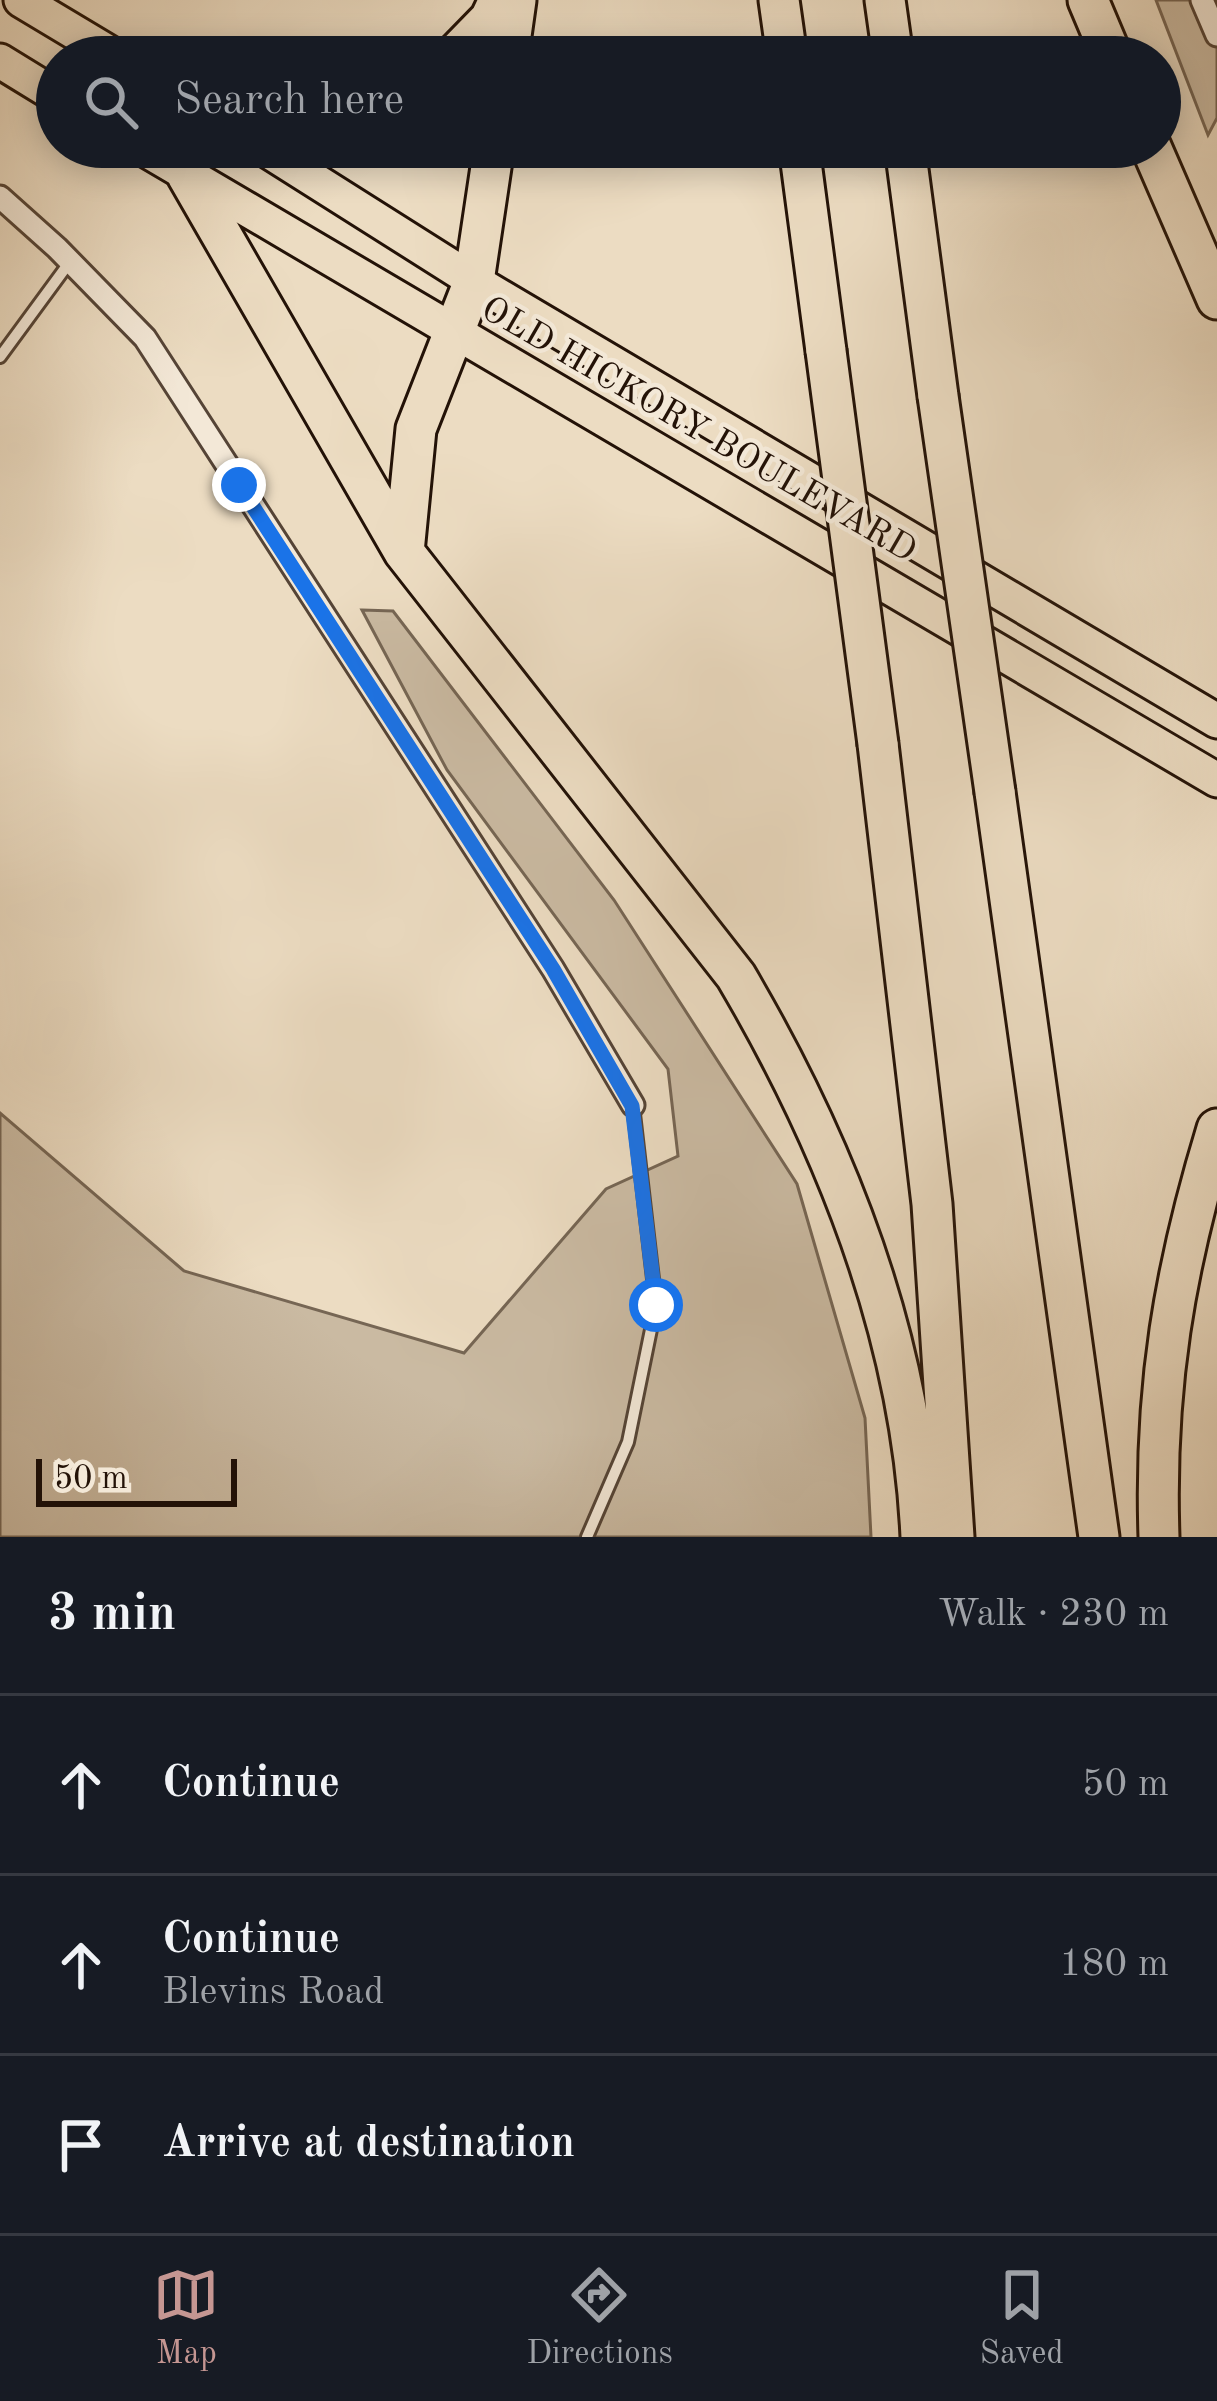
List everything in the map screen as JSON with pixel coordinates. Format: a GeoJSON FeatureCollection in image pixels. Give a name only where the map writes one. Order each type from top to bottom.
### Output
{"type":"FeatureCollection","features":[{"type":"Feature","properties":{"kind":"highway"},"geometry":{"type":"LineString","coordinates":[[473,36],[490,19],[499,0]]}},
{"type":"Feature","properties":{"kind":"highway"},"geometry":{"type":"LineString","coordinates":[[511,36],[516,0]]}},
{"type":"Feature","properties":{"kind":"highway"},"geometry":{"type":"LineString","coordinates":[[779,0],[784,36]]}},
{"type":"Feature","properties":{"kind":"highway"},"geometry":{"type":"LineString","coordinates":[[885,0],[889,36]]}},
{"type":"Feature","properties":{"kind":"highway"},"geometry":{"type":"LineString","coordinates":[[1088,0],[1103,36]]}},
{"type":"Feature","properties":{"kind":"highway"},"geometry":{"type":"LineString","coordinates":[[404,552],[416,429],[474,281],[491,168]]}},
{"type":"Feature","properties":{"kind":"highway"},"geometry":{"type":"LineString","coordinates":[[802,168],[878,744],[932,1204],[954,1537]]}},
{"type":"Feature","properties":{"kind":"highway"},"geometry":{"type":"LineString","coordinates":[[908,168],[1099,1537]]}},
{"type":"Feature","properties":{"kind":"highway"},"geometry":{"type":"LineString","coordinates":[[1160,168],[1217,299]]}},
{"type":"Feature","properties":{"kind":"highway"},"geometry":{"type":"LineString","coordinates":[[187,175],[404,552],[736,976],[776,1045],[835,1172],[891,1334],[921,1537]]}},
{"type":"Feature","properties":{"kind":"highway"},"geometry":{"type":"LineString","coordinates":[[1159,1537],[1160,1388],[1168,1326],[1187,1226],[1217,1129]]}},
{"type":"Feature","properties":{"kind":"main road"},"geometry":{"type":"LineString","coordinates":[[21,0],[81,36]]}},
{"type":"Feature","properties":{"kind":"main road"},"geometry":{"type":"LineString","coordinates":[[0,61],[36,83]]}},
{"type":"Feature","properties":{"kind":"main road","name":"OLD HICKORY BOULEVARD"},"geometry":{"type":"LineString","coordinates":[[176,168],[1217,780]]}},
{"type":"Feature","properties":{"kind":"main road","name":"OLD HICKORY BOULEVARD"},"geometry":{"type":"LineString","coordinates":[[295,168],[474,281],[1217,721]]}},
{"type":"Feature","properties":{"kind":"street"},"geometry":{"type":"LineString","coordinates":[[1202,0],[1217,34]]}},
{"type":"Feature","properties":{"kind":"street"},"geometry":{"type":"LineString","coordinates":[[0,197],[145,338],[553,969],[632,1106]]}},
{"type":"Feature","properties":{"kind":"lane"},"geometry":{"type":"LineString","coordinates":[[0,357],[70,261]]}},
{"type":"Feature","properties":{"kind":"lane"},"geometry":{"type":"LineString","coordinates":[[587,1537],[628,1442],[656,1305],[632,1106]]}},
{"type":"Feature","properties":{"kind":"shaded area"},"geometry":{"type":"Polygon","coordinates":[[[1156,0],[1217,0],[1217,118],[1208,135],[1181,65],[1181,36],[1170,36],[1156,0]]]}},
{"type":"Feature","properties":{"kind":"shaded area"},"geometry":{"type":"Polygon","coordinates":[[[362,610],[393,611],[614,900],[797,1184],[865,1418],[871,1537],[0,1537],[0,1113],[184,1271],[464,1353],[606,1189],[678,1156],[668,1069],[447,770],[362,610]]]}},
{"type":"Feature","properties":{"kind":"route"},"geometry":{"type":"LineString","coordinates":[[239,485],[553,969],[632,1106],[656,1305]]}}]}
